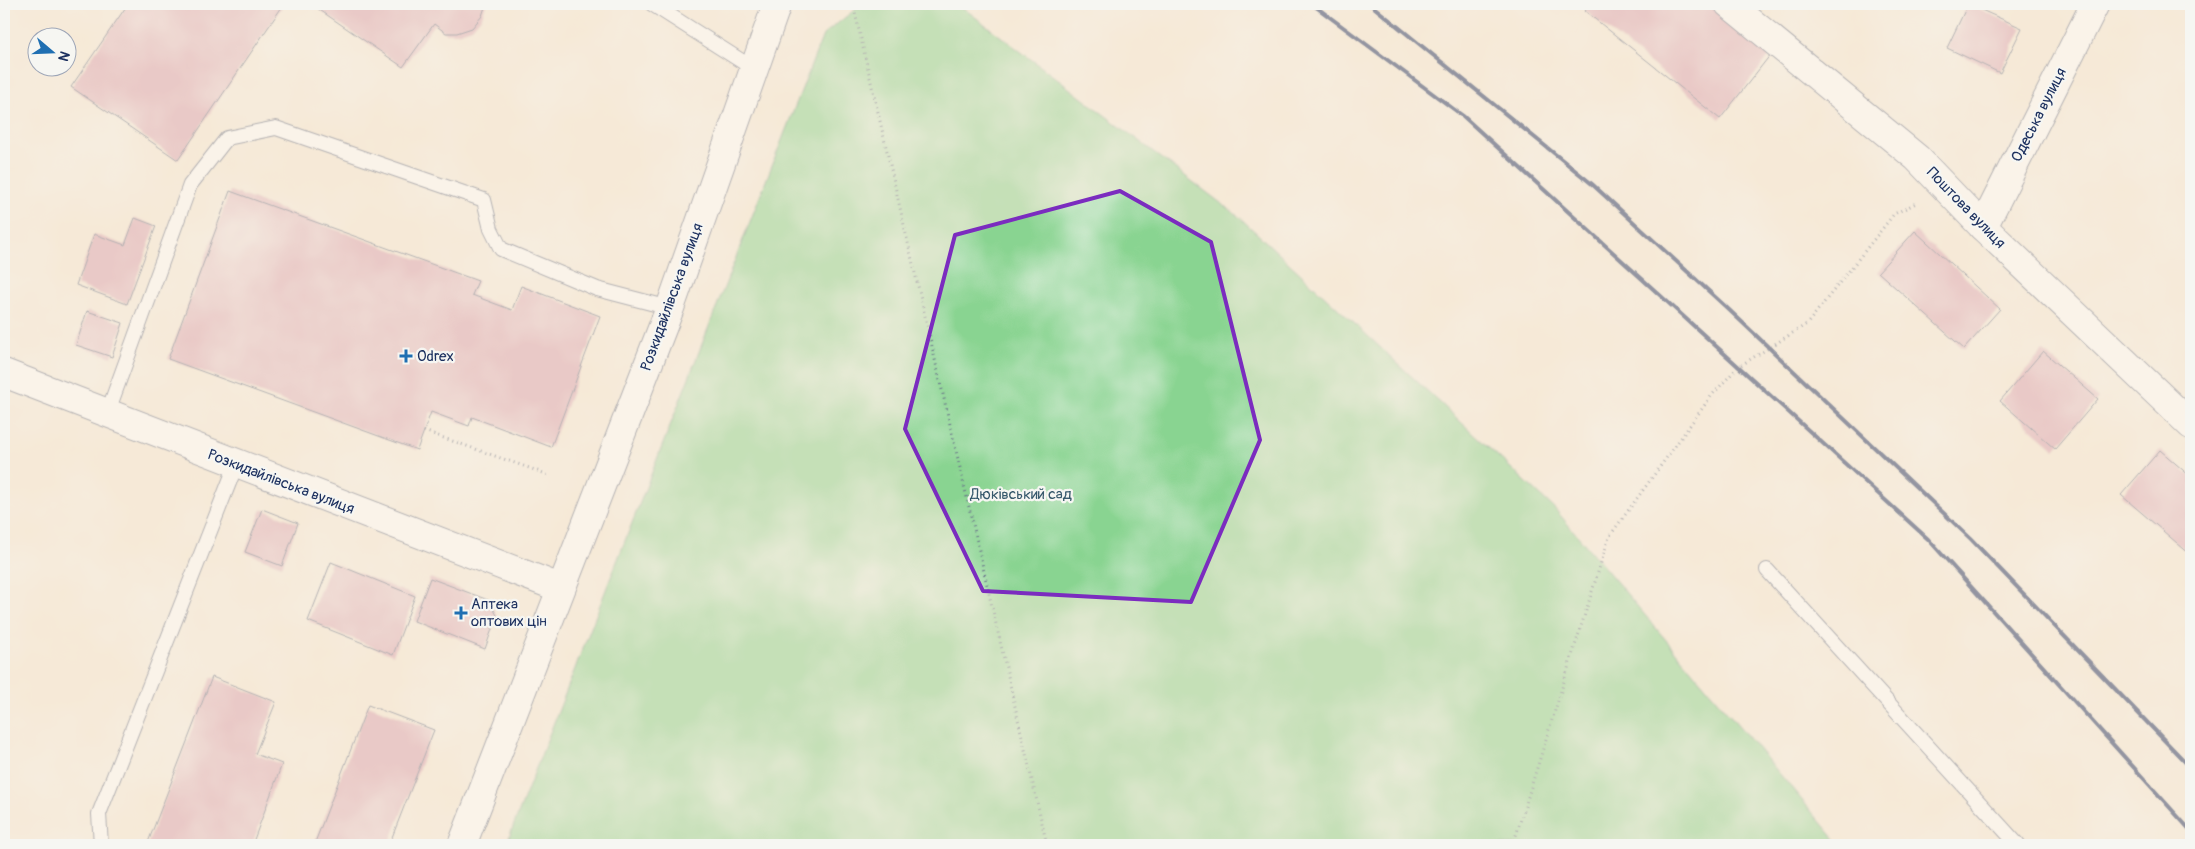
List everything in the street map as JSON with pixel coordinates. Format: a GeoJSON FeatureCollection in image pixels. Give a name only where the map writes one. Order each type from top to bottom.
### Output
{"type":"FeatureCollection","features":[{"type":"Feature","properties":{"kind":"street","name":"Розкидайлівська вулиця"},"geometry":{"type":"LineString","coordinates":[[462,845],[670,308],[777,4]]}},
{"type":"Feature","properties":{"kind":"street","name":"Поштова вулиця"},"geometry":{"type":"LineString","coordinates":[[1730,4],[1917,158],[1983,227],[2191,425]]}},
{"type":"Feature","properties":{"kind":"street","name":"Одеська вулиця"},"geometry":{"type":"LineString","coordinates":[[1983,227],[2096,4]]}},
{"type":"Feature","properties":{"kind":"street","name":"Розкидайлівська вулиця"},"geometry":{"type":"LineString","coordinates":[[4,373],[236,465],[560,588]]}},
{"type":"Feature","properties":{"kind":"lane"},"geometry":{"type":"LineString","coordinates":[[652,4],[754,69]]}},
{"type":"Feature","properties":{"kind":"lane"},"geometry":{"type":"LineString","coordinates":[[107,414],[190,186],[227,138],[276,128],[484,200],[491,228],[501,249],[597,289],[670,308]]}},
{"type":"Feature","properties":{"kind":"lane"},"geometry":{"type":"LineString","coordinates":[[101,845],[99,814],[236,465]]}},
{"type":"Feature","properties":{"kind":"lane"},"geometry":{"type":"LineString","coordinates":[[1767,570],[2018,845]]}},
{"type":"Feature","properties":{"kind":"path"},"geometry":{"type":"LineString","coordinates":[[852,4],[1047,845]]}},
{"type":"Feature","properties":{"kind":"path"},"geometry":{"type":"LineString","coordinates":[[1513,845],[1610,537],[1712,395],[1738,367],[1807,324],[1894,214],[1927,198]]}},
{"type":"Feature","properties":{"kind":"path"},"geometry":{"type":"LineString","coordinates":[[424,430],[548,475]]}},
{"type":"Feature","properties":{"kind":"highlighted area"},"geometry":{"type":"Polygon","coordinates":[[[1120,191],[1211,242],[1260,440],[1191,602],[983,591],[905,429],[955,235],[1120,191]]]}},
{"type":"Feature","properties":{"kind":"green space","name":"Дюківський сад"},"geometry":{"type":"Polygon","coordinates":[[[862,4],[958,4],[1238,216],[1554,508],[1840,845],[506,845],[823,35],[862,4]]]}},
{"type":"Feature","properties":{"kind":"building"},"geometry":{"type":"Polygon","coordinates":[[[128,4],[284,4],[178,160],[71,87],[128,4]]]}},
{"type":"Feature","properties":{"kind":"building"},"geometry":{"type":"Polygon","coordinates":[[[311,4],[486,4],[482,16],[472,28],[457,33],[446,33],[434,24],[403,67],[311,4]]]}},
{"type":"Feature","properties":{"kind":"building"},"geometry":{"type":"Polygon","coordinates":[[[1591,4],[1708,4],[1771,54],[1720,119],[1585,11],[1591,4]]]}},
{"type":"Feature","properties":{"kind":"building"},"geometry":{"type":"Polygon","coordinates":[[[1968,4],[2022,28],[2000,73],[1947,48],[1968,4]]]}},
{"type":"Feature","properties":{"kind":"building"},"geometry":{"type":"Polygon","coordinates":[[[230,191],[478,281],[472,295],[512,310],[521,286],[600,316],[551,447],[472,417],[469,426],[431,412],[417,450],[168,359],[230,191]]]}},
{"type":"Feature","properties":{"kind":"building"},"geometry":{"type":"Polygon","coordinates":[[[135,218],[156,226],[127,304],[76,285],[94,234],[125,245],[135,218]]]}},
{"type":"Feature","properties":{"kind":"building"},"geometry":{"type":"Polygon","coordinates":[[[1915,231],[2000,309],[1964,349],[1878,272],[1915,231]]]}},
{"type":"Feature","properties":{"kind":"building"},"geometry":{"type":"Polygon","coordinates":[[[87,311],[123,323],[112,357],[76,345],[87,311]]]}},
{"type":"Feature","properties":{"kind":"building"},"geometry":{"type":"Polygon","coordinates":[[[2043,351],[2098,399],[2055,449],[2000,401],[2043,351]]]}},
{"type":"Feature","properties":{"kind":"building"},"geometry":{"type":"Polygon","coordinates":[[[2160,450],[2191,477],[2191,555],[2121,495],[2160,450]]]}},
{"type":"Feature","properties":{"kind":"building"},"geometry":{"type":"Polygon","coordinates":[[[262,509],[298,523],[282,566],[245,552],[262,509]]]}},
{"type":"Feature","properties":{"kind":"building"},"geometry":{"type":"Polygon","coordinates":[[[331,562],[415,596],[393,655],[308,621],[331,562]]]}},
{"type":"Feature","properties":{"kind":"building"},"geometry":{"type":"Polygon","coordinates":[[[430,578],[488,600],[497,615],[485,649],[414,621],[430,578]]]}},
{"type":"Feature","properties":{"kind":"building"},"geometry":{"type":"Polygon","coordinates":[[[212,677],[276,702],[255,754],[282,764],[252,845],[147,845],[212,677]]]}},
{"type":"Feature","properties":{"kind":"building"},"geometry":{"type":"Polygon","coordinates":[[[368,705],[434,730],[389,845],[314,845],[368,705]]]}},
{"type":"Feature","properties":{"kind":"railway"},"geometry":{"type":"LineString","coordinates":[[1312,4],[1463,116],[1928,539],[2191,831]]}},
{"type":"Feature","properties":{"kind":"railway"},"geometry":{"type":"LineString","coordinates":[[1370,4],[1592,184],[1726,307],[1971,539],[2191,768]]}},
{"type":"Feature","properties":{"kind":"place","name":"Odrex"},"geometry":{"type":"Point","coordinates":[406,356]}},
{"type":"Feature","properties":{"kind":"place","name":"Аптека оптових цін"},"geometry":{"type":"Point","coordinates":[461,613]}}]}
